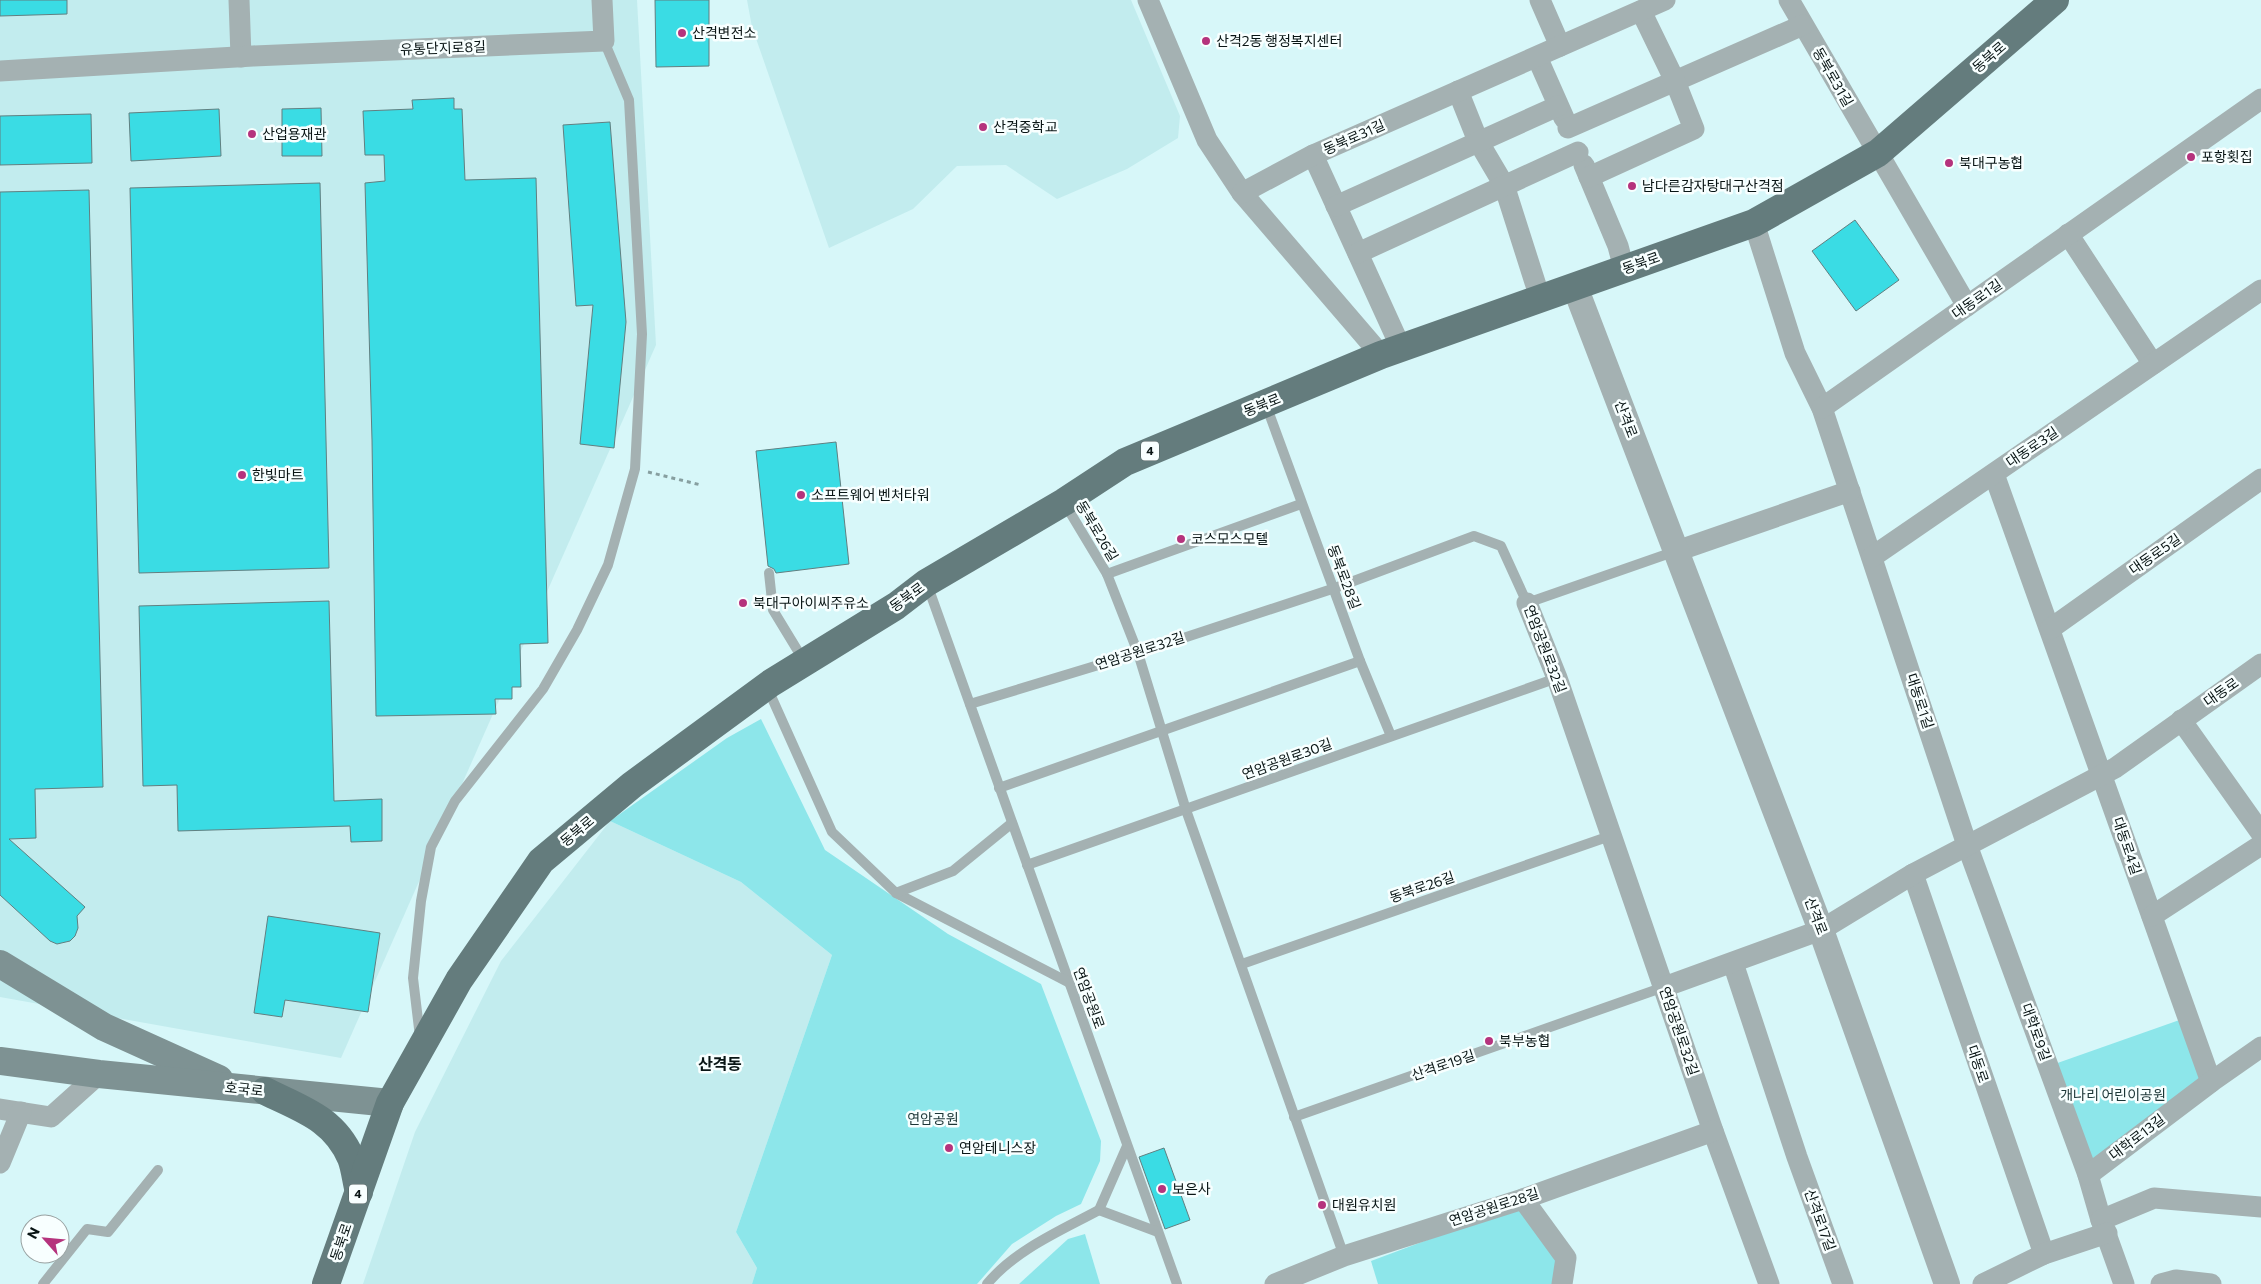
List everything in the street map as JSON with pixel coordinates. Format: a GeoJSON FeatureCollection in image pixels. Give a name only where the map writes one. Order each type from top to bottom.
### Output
{"type":"FeatureCollection","features":[{"type":"Feature","properties":{"kind":"main road","name":"동북로"},"geometry":{"type":"LineString","coordinates":[[326,1284],[390,1103],[459,980],[541,861],[632,786],[767,686],[896,606],[926,583],[1064,502],[1125,462],[1391,351],[1754,223],[1878,153],[2055,0]]}},
{"type":"Feature","properties":{"kind":"main road"},"geometry":{"type":"LineString","coordinates":[[0,964],[104,1027],[323,1120],[338,1135],[351,1159],[358,1192]]}},
{"type":"Feature","properties":{"kind":"main road","name":"호국로"},"geometry":{"type":"LineString","coordinates":[[0,1061],[99,1074],[390,1103]]}},
{"type":"Feature","properties":{"kind":"street"},"geometry":{"type":"LineString","coordinates":[[240,0],[241,57]]}},
{"type":"Feature","properties":{"kind":"street"},"geometry":{"type":"LineString","coordinates":[[602,0],[604,41]]}},
{"type":"Feature","properties":{"kind":"street"},"geometry":{"type":"LineString","coordinates":[[1148,0],[1207,140],[1242,193],[1391,351]]}},
{"type":"Feature","properties":{"kind":"street"},"geometry":{"type":"LineString","coordinates":[[1540,0],[1560,46]]}},
{"type":"Feature","properties":{"kind":"street","name":"동북로31길"},"geometry":{"type":"LineString","coordinates":[[1242,193],[1313,155],[1665,0]]}},
{"type":"Feature","properties":{"kind":"street","name":"동북로31길"},"geometry":{"type":"LineString","coordinates":[[1789,0],[1878,153]]}},
{"type":"Feature","properties":{"kind":"street"},"geometry":{"type":"LineString","coordinates":[[1589,177],[1694,128],[1675,81],[1641,11]]}},
{"type":"Feature","properties":{"kind":"street"},"geometry":{"type":"LineString","coordinates":[[1568,128],[1803,25]]}},
{"type":"Feature","properties":{"kind":"street","name":"유통단지로8길"},"geometry":{"type":"LineString","coordinates":[[0,71],[241,57],[604,41]]}},
{"type":"Feature","properties":{"kind":"street"},"geometry":{"type":"LineString","coordinates":[[1537,56],[1618,246],[1624,269]]}},
{"type":"Feature","properties":{"kind":"street"},"geometry":{"type":"LineString","coordinates":[[1458,91],[1478,140],[1504,185],[1540,298]]}},
{"type":"Feature","properties":{"kind":"street","name":"대동로1길"},"geometry":{"type":"LineString","coordinates":[[1968,845],[1822,408],[2261,99]]}},
{"type":"Feature","properties":{"kind":"street"},"geometry":{"type":"LineString","coordinates":[[1336,206],[1478,140],[1558,106]]}},
{"type":"Feature","properties":{"kind":"street"},"geometry":{"type":"LineString","coordinates":[[1358,254],[1578,152]]}},
{"type":"Feature","properties":{"kind":"street"},"geometry":{"type":"LineString","coordinates":[[1878,153],[1967,306]]}},
{"type":"Feature","properties":{"kind":"street"},"geometry":{"type":"LineString","coordinates":[[1313,155],[1358,254],[1391,351]]}},
{"type":"Feature","properties":{"kind":"street"},"geometry":{"type":"LineString","coordinates":[[1754,223],[1795,353],[1822,408]]}},
{"type":"Feature","properties":{"kind":"street"},"geometry":{"type":"LineString","coordinates":[[2068,234],[2153,364]]}},
{"type":"Feature","properties":{"kind":"street","name":"산격로"},"geometry":{"type":"LineString","coordinates":[[1575,287],[1821,930],[1948,1284]]}},
{"type":"Feature","properties":{"kind":"street","name":"대동로3길"},"geometry":{"type":"LineString","coordinates":[[2102,775],[1994,474],[2261,290]]}},
{"type":"Feature","properties":{"kind":"street"},"geometry":{"type":"LineString","coordinates":[[1872,557],[1994,474]]}},
{"type":"Feature","properties":{"kind":"street","name":"대동로5길"},"geometry":{"type":"LineString","coordinates":[[2050,629],[2261,479]]}},
{"type":"Feature","properties":{"kind":"street"},"geometry":{"type":"LineString","coordinates":[[1677,551],[1850,491]]}},
{"type":"Feature","properties":{"kind":"street","name":"연암공원로32길"},"geometry":{"type":"LineString","coordinates":[[1527,604],[1556,678],[1713,1131],[1769,1284]]}},
{"type":"Feature","properties":{"kind":"street","name":"대동로"},"geometry":{"type":"LineString","coordinates":[[1821,930],[1913,874],[2115,768],[2261,664]]}},
{"type":"Feature","properties":{"kind":"street"},"geometry":{"type":"LineString","coordinates":[[2181,720],[2261,833]]}},
{"type":"Feature","properties":{"kind":"street","name":"대동로4길"},"geometry":{"type":"LineString","coordinates":[[2102,775],[2211,1082]]}},
{"type":"Feature","properties":{"kind":"street","name":"대학로9길"},"geometry":{"type":"LineString","coordinates":[[1968,845],[2088,1175],[2124,1284]]}},
{"type":"Feature","properties":{"kind":"street"},"geometry":{"type":"LineString","coordinates":[[2152,916],[2261,845]]}},
{"type":"Feature","properties":{"kind":"street","name":"대동로"},"geometry":{"type":"LineString","coordinates":[[1913,874],[2044,1254]]}},
{"type":"Feature","properties":{"kind":"street","name":"산격로19길"},"geometry":{"type":"LineString","coordinates":[[1664,987],[1821,930]]}},
{"type":"Feature","properties":{"kind":"street","name":"산격로17길"},"geometry":{"type":"LineString","coordinates":[[1733,963],[1797,1157],[1843,1284]]}},
{"type":"Feature","properties":{"kind":"street","name":"대학로13길"},"geometry":{"type":"LineString","coordinates":[[2088,1175],[2211,1082],[2261,1047]]}},
{"type":"Feature","properties":{"kind":"street"},"geometry":{"type":"LineString","coordinates":[[0,1163],[10,1111],[52,1117],[99,1074]]}},
{"type":"Feature","properties":{"kind":"street","name":"연암공원로28길"},"geometry":{"type":"LineString","coordinates":[[1275,1284],[1344,1256],[1523,1198],[1713,1131]]}},
{"type":"Feature","properties":{"kind":"street"},"geometry":{"type":"LineString","coordinates":[[1523,1198],[1566,1258],[1562,1284]]}},
{"type":"Feature","properties":{"kind":"street"},"geometry":{"type":"LineString","coordinates":[[1983,1284],[2104,1226],[2154,1198],[2261,1207]]}},
{"type":"Feature","properties":{"kind":"street"},"geometry":{"type":"LineString","coordinates":[[2161,1284],[2176,1280],[2211,1284]]}},
{"type":"Feature","properties":{"kind":"lane"},"geometry":{"type":"LineString","coordinates":[[421,1048],[413,978],[421,901],[432,847],[455,801],[543,689],[576,630],[608,564],[635,469],[642,334],[629,100],[604,41]]}},
{"type":"Feature","properties":{"kind":"lane","name":"동북로28길"},"geometry":{"type":"LineString","coordinates":[[1266,404],[1301,504],[1335,588],[1360,661],[1391,736]]}},
{"type":"Feature","properties":{"kind":"lane","name":"동북로26길"},"geometry":{"type":"LineString","coordinates":[[1064,502],[1107,574],[1138,653],[1186,810],[1344,1256]]}},
{"type":"Feature","properties":{"kind":"lane","name":"동북로26길"},"geometry":{"type":"LineString","coordinates":[[1107,574],[1196,540],[1301,504]]}},
{"type":"Feature","properties":{"kind":"lane","name":"연암공원로32길"},"geometry":{"type":"LineString","coordinates":[[970,704],[1138,653],[1335,588],[1474,536],[1501,546],[1527,604]]}},
{"type":"Feature","properties":{"kind":"lane"},"geometry":{"type":"LineString","coordinates":[[1527,604],[1677,551]]}},
{"type":"Feature","properties":{"kind":"lane"},"geometry":{"type":"LineString","coordinates":[[769,574],[773,610],[805,662]]}},
{"type":"Feature","properties":{"kind":"lane","name":"연암공원로"},"geometry":{"type":"LineString","coordinates":[[926,583],[1158,1232]]}},
{"type":"Feature","properties":{"kind":"lane"},"geometry":{"type":"LineString","coordinates":[[1000,788],[1360,661]]}},
{"type":"Feature","properties":{"kind":"lane","name":"연암공원로30길"},"geometry":{"type":"LineString","coordinates":[[1027,865],[1556,678]]}},
{"type":"Feature","properties":{"kind":"lane"},"geometry":{"type":"LineString","coordinates":[[767,686],[832,832],[896,892],[1068,982]]}},
{"type":"Feature","properties":{"kind":"lane"},"geometry":{"type":"LineString","coordinates":[[896,892],[954,871],[1012,823]]}},
{"type":"Feature","properties":{"kind":"lane","name":"동북로26길"},"geometry":{"type":"LineString","coordinates":[[1242,964],[1610,836]]}},
{"type":"Feature","properties":{"kind":"lane","name":"산격로19길"},"geometry":{"type":"LineString","coordinates":[[1294,1117],[1664,987]]}},
{"type":"Feature","properties":{"kind":"lane"},"geometry":{"type":"LineString","coordinates":[[987,1284],[1000,1268],[1049,1237],[1099,1210],[1127,1146]]}},
{"type":"Feature","properties":{"kind":"lane"},"geometry":{"type":"LineString","coordinates":[[43,1284],[87,1229],[108,1232],[158,1170]]}},
{"type":"Feature","properties":{"kind":"lane"},"geometry":{"type":"LineString","coordinates":[[1099,1210],[1158,1232],[1177,1284]]}},
{"type":"Feature","properties":{"kind":"path"},"geometry":{"type":"LineString","coordinates":[[635,469],[701,485]]}},
{"type":"Feature","properties":{"kind":"shaded area"},"geometry":{"type":"Polygon","coordinates":[[[0,0],[637,0],[656,345],[341,1058],[0,997],[0,0]]]}},
{"type":"Feature","properties":{"kind":"shaded area","name":"산격중학교"},"geometry":{"type":"Polygon","coordinates":[[[747,0],[1131,0],[1180,116],[1178,138],[1127,169],[1057,199],[1006,165],[957,166],[913,209],[829,248],[752,27],[747,0]]]}},
{"type":"Feature","properties":{"kind":"shaded area"},"geometry":{"type":"Polygon","coordinates":[[[610,821],[741,882],[832,955],[736,1232],[757,1268],[752,1284],[363,1284],[415,1132],[501,961],[610,821]]]}},
{"type":"Feature","properties":{"kind":"green space","name":"연암공원"},"geometry":{"type":"Polygon","coordinates":[[[761,719],[825,850],[948,934],[1041,984],[1101,1141],[1100,1161],[1081,1204],[1056,1216],[1012,1244],[977,1284],[752,1284],[757,1268],[736,1232],[832,955],[741,882],[610,821],[727,738],[761,719]]]}},
{"type":"Feature","properties":{"kind":"green space","name":"개나리 어린이공원"},"geometry":{"type":"Polygon","coordinates":[[[2188,1017],[2211,1082],[2088,1175],[2049,1066],[2188,1017]]]}},
{"type":"Feature","properties":{"kind":"green space"},"geometry":{"type":"Polygon","coordinates":[[[1521,1205],[1559,1260],[1556,1284],[1378,1284],[1371,1261],[1521,1205]]]}},
{"type":"Feature","properties":{"kind":"green space"},"geometry":{"type":"Polygon","coordinates":[[[1085,1234],[1100,1284],[1019,1284],[1068,1239],[1085,1234]]]}},
{"type":"Feature","properties":{"kind":"building"},"geometry":{"type":"Polygon","coordinates":[[[0,0],[67,0],[67,14],[0,16],[0,0]]]}},
{"type":"Feature","properties":{"kind":"building","name":"산격변전소"},"geometry":{"type":"Polygon","coordinates":[[[655,0],[709,0],[709,66],[656,67],[655,0]]]}},
{"type":"Feature","properties":{"kind":"building"},"geometry":{"type":"Polygon","coordinates":[[[454,98],[454,109],[462,109],[465,180],[536,178],[548,643],[520,644],[521,687],[512,687],[512,699],[495,699],[496,714],[376,716],[372,440],[365,183],[385,181],[384,155],[365,155],[363,111],[413,109],[412,100],[454,98]]]}},
{"type":"Feature","properties":{"kind":"building"},"geometry":{"type":"Polygon","coordinates":[[[321,108],[322,156],[282,156],[282,109],[321,108]]]}},
{"type":"Feature","properties":{"kind":"building"},"geometry":{"type":"Polygon","coordinates":[[[219,109],[221,156],[131,161],[129,113],[219,109]]]}},
{"type":"Feature","properties":{"kind":"building"},"geometry":{"type":"Polygon","coordinates":[[[91,114],[92,163],[0,165],[0,116],[91,114]]]}},
{"type":"Feature","properties":{"kind":"building"},"geometry":{"type":"Polygon","coordinates":[[[610,122],[626,322],[614,448],[580,444],[593,305],[576,306],[563,125],[610,122]]]}},
{"type":"Feature","properties":{"kind":"building"},"geometry":{"type":"Polygon","coordinates":[[[320,183],[329,568],[139,573],[130,188],[320,183]]]}},
{"type":"Feature","properties":{"kind":"building"},"geometry":{"type":"Polygon","coordinates":[[[89,190],[103,787],[35,789],[36,838],[9,839],[85,907],[77,916],[78,928],[75,936],[70,941],[57,944],[50,941],[0,895],[0,192],[89,190]]]}},
{"type":"Feature","properties":{"kind":"building"},"geometry":{"type":"Polygon","coordinates":[[[1855,220],[1899,280],[1856,311],[1812,251],[1855,220]]]}},
{"type":"Feature","properties":{"kind":"building","name":"소프트웨어 벤처타워"},"geometry":{"type":"Polygon","coordinates":[[[836,442],[849,564],[776,573],[774,569],[768,566],[756,451],[836,442]]]}},
{"type":"Feature","properties":{"kind":"building"},"geometry":{"type":"Polygon","coordinates":[[[329,601],[334,801],[382,799],[382,841],[351,842],[350,826],[178,831],[177,785],[143,786],[139,606],[329,601]]]}},
{"type":"Feature","properties":{"kind":"building"},"geometry":{"type":"Polygon","coordinates":[[[268,916],[380,933],[368,1012],[285,1000],[282,1017],[254,1013],[268,916]]]}},
{"type":"Feature","properties":{"kind":"building","name":"보은사"},"geometry":{"type":"Polygon","coordinates":[[[1164,1148],[1190,1220],[1165,1229],[1139,1157],[1164,1148]]]}},
{"type":"Feature","properties":{"kind":"place","name":"산격변전소"},"geometry":{"type":"Point","coordinates":[682,33]}},
{"type":"Feature","properties":{"kind":"place","name":"산격2동 행정복지센터"},"geometry":{"type":"Point","coordinates":[1206,41]}},
{"type":"Feature","properties":{"kind":"place","name":"산격중학교"},"geometry":{"type":"Point","coordinates":[983,127]}},
{"type":"Feature","properties":{"kind":"place","name":"산업용재관"},"geometry":{"type":"Point","coordinates":[252,134]}},
{"type":"Feature","properties":{"kind":"place","name":"포항횟집"},"geometry":{"type":"Point","coordinates":[2191,157]}},
{"type":"Feature","properties":{"kind":"place","name":"북대구농협"},"geometry":{"type":"Point","coordinates":[1949,163]}},
{"type":"Feature","properties":{"kind":"place","name":"남다른감자탕대구산격점"},"geometry":{"type":"Point","coordinates":[1632,186]}},
{"type":"Feature","properties":{"kind":"place","name":"한빛마트"},"geometry":{"type":"Point","coordinates":[242,475]}},
{"type":"Feature","properties":{"kind":"place","name":"소프트웨어 벤처타워"},"geometry":{"type":"Point","coordinates":[801,495]}},
{"type":"Feature","properties":{"kind":"place","name":"코스모스모텔"},"geometry":{"type":"Point","coordinates":[1181,539]}},
{"type":"Feature","properties":{"kind":"place","name":"북대구아이씨주유소"},"geometry":{"type":"Point","coordinates":[743,603]}},
{"type":"Feature","properties":{"kind":"place","name":"북부농협"},"geometry":{"type":"Point","coordinates":[1489,1041]}},
{"type":"Feature","properties":{"kind":"place","name":"연암테니스장"},"geometry":{"type":"Point","coordinates":[949,1148]}},
{"type":"Feature","properties":{"kind":"place","name":"보은사"},"geometry":{"type":"Point","coordinates":[1162,1189]}},
{"type":"Feature","properties":{"kind":"place","name":"대원유치원"},"geometry":{"type":"Point","coordinates":[1322,1205]}},
{"type":"Feature","properties":{"kind":"district","name":"산격동"},"geometry":{"type":"Point","coordinates":[720,1064]}}]}
